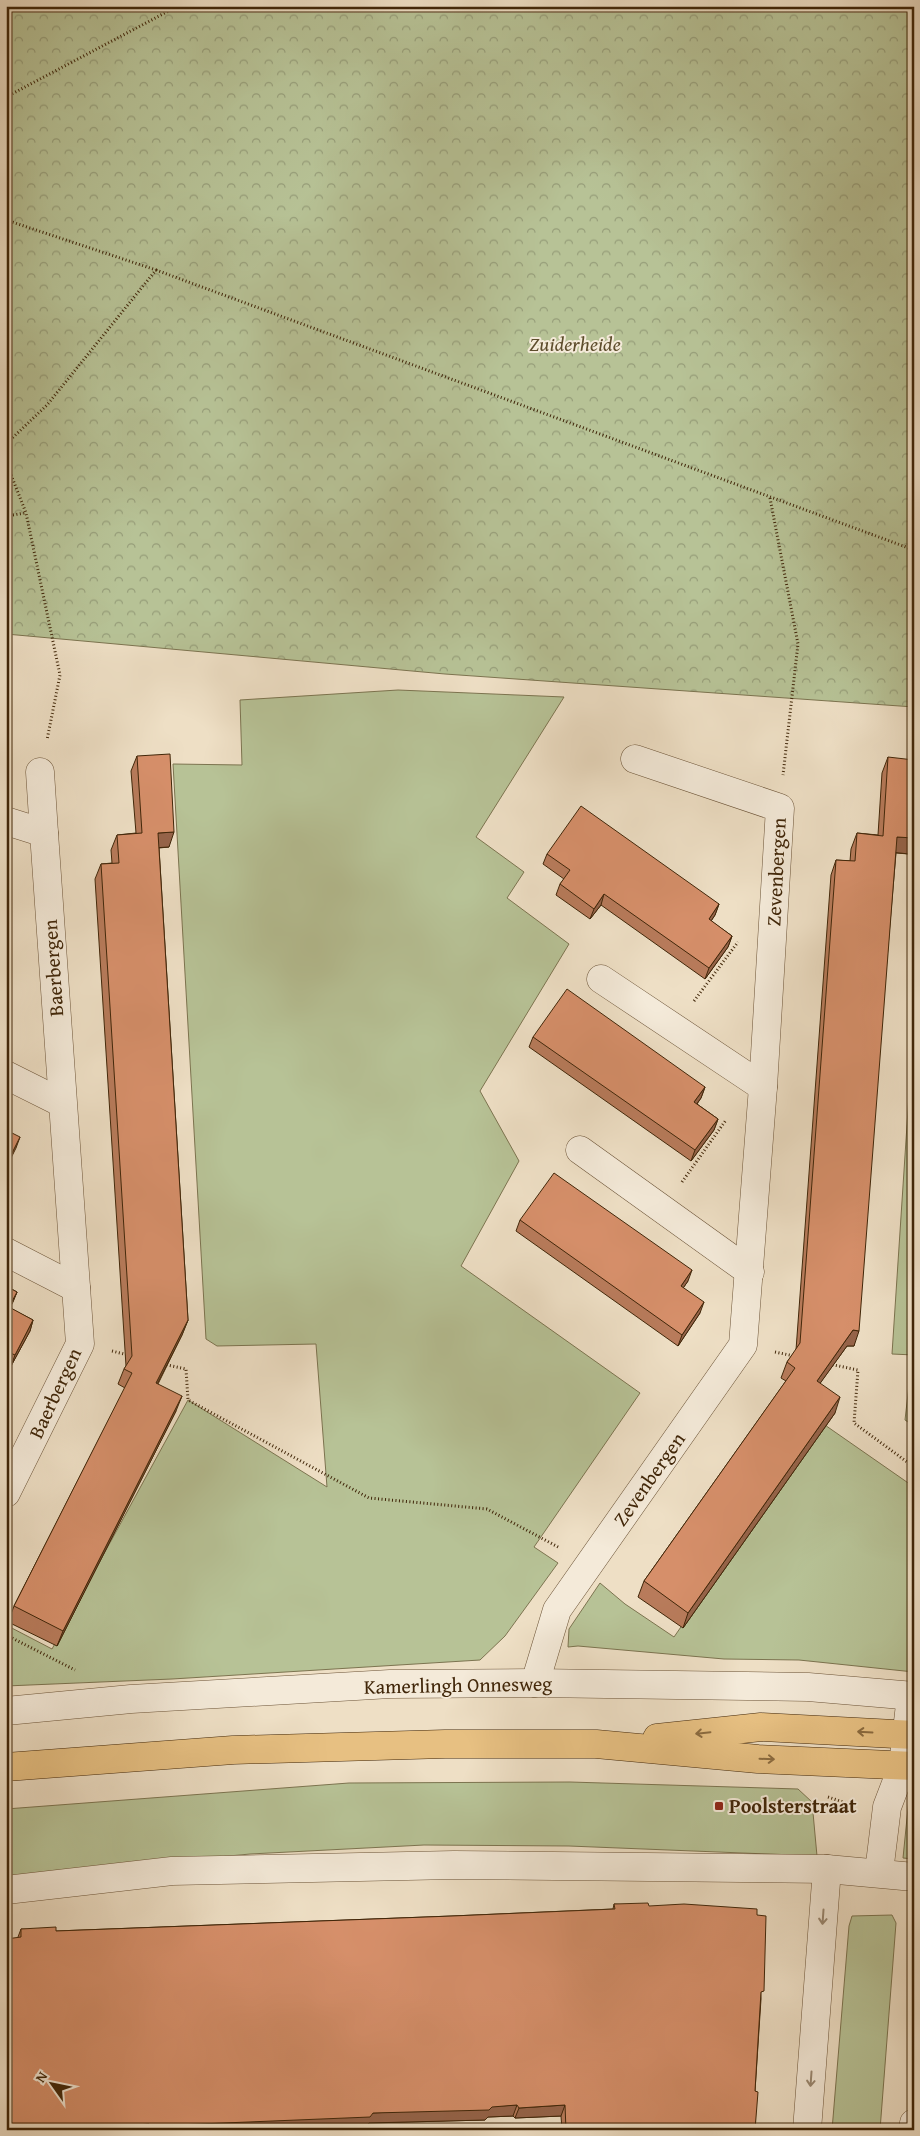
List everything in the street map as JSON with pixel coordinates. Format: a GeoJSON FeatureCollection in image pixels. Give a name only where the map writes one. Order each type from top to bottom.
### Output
{"type":"FeatureCollection","features":[{"type":"Feature","properties":{"kind":"main road"},"geometry":{"type":"LineString","coordinates":[[596,1744],[761,1727],[910,1735]]}},
{"type":"Feature","properties":{"kind":"main road"},"geometry":{"type":"LineString","coordinates":[[6,1767],[232,1750],[446,1744],[596,1744],[758,1759],[909,1765]]}},
{"type":"Feature","properties":{"kind":"street","name":"Zevenbergen"},"geometry":{"type":"LineString","coordinates":[[535,1683],[557,1610],[743,1345],[750,1272],[758,1084],[780,808],[636,759]]}},
{"type":"Feature","properties":{"kind":"street","name":"Baerbergen"},"geometry":{"type":"LineString","coordinates":[[6,1493],[80,1344],[40,772]]}},
{"type":"Feature","properties":{"kind":"street"},"geometry":{"type":"LineString","coordinates":[[6,821],[44,833]]}},
{"type":"Feature","properties":{"kind":"street"},"geometry":{"type":"LineString","coordinates":[[601,979],[758,1084]]}},
{"type":"Feature","properties":{"kind":"street"},"geometry":{"type":"LineString","coordinates":[[6,1075],[62,1103]]}},
{"type":"Feature","properties":{"kind":"street"},"geometry":{"type":"LineString","coordinates":[[580,1150],[750,1272]]}},
{"type":"Feature","properties":{"kind":"street"},"geometry":{"type":"LineString","coordinates":[[6,1252],[76,1288]]}},
{"type":"Feature","properties":{"kind":"street","name":"Kamerlingh Onnesweg"},"geometry":{"type":"LineString","coordinates":[[6,1711],[84,1702],[258,1690],[390,1684],[535,1683],[808,1688],[912,1696],[909,1765],[886,1807],[879,1872]]}},
{"type":"Feature","properties":{"kind":"street"},"geometry":{"type":"LineString","coordinates":[[6,1890],[172,1871],[454,1865],[827,1869],[879,1872],[914,1877]]}},
{"type":"Feature","properties":{"kind":"street"},"geometry":{"type":"LineString","coordinates":[[807,2130],[827,1869]]}},
{"type":"Feature","properties":{"kind":"street"},"geometry":{"type":"LineString","coordinates":[[913,2130],[914,2123]]}},
{"type":"Feature","properties":{"kind":"path"},"geometry":{"type":"LineString","coordinates":[[6,97],[178,6]]}},
{"type":"Feature","properties":{"kind":"path"},"geometry":{"type":"LineString","coordinates":[[6,220],[156,270],[914,550]]}},
{"type":"Feature","properties":{"kind":"path"},"geometry":{"type":"LineString","coordinates":[[6,444],[47,404],[156,270]]}},
{"type":"Feature","properties":{"kind":"path"},"geometry":{"type":"LineString","coordinates":[[6,462],[26,513],[60,675],[40,772]]}},
{"type":"Feature","properties":{"kind":"path"},"geometry":{"type":"LineString","coordinates":[[770,497],[798,644],[780,808]]}},
{"type":"Feature","properties":{"kind":"path"},"geometry":{"type":"LineString","coordinates":[[6,516],[26,513]]}},
{"type":"Feature","properties":{"kind":"path"},"geometry":{"type":"LineString","coordinates":[[675,1028],[740,939]]}},
{"type":"Feature","properties":{"kind":"path"},"geometry":{"type":"LineString","coordinates":[[663,1209],[758,1084]]}},
{"type":"Feature","properties":{"kind":"path"},"geometry":{"type":"LineString","coordinates":[[80,1344],[128,1355]]}},
{"type":"Feature","properties":{"kind":"path"},"geometry":{"type":"LineString","coordinates":[[743,1345],[800,1358]]}},
{"type":"Feature","properties":{"kind":"path"},"geometry":{"type":"LineString","coordinates":[[157,1362],[186,1369],[188,1400],[369,1498],[487,1509],[589,1564]]}},
{"type":"Feature","properties":{"kind":"path"},"geometry":{"type":"LineString","coordinates":[[820,1362],[858,1370],[854,1423],[914,1467]]}},
{"type":"Feature","properties":{"kind":"path"},"geometry":{"type":"LineString","coordinates":[[6,1635],[77,1671]]}},
{"type":"Feature","properties":{"kind":"path"},"geometry":{"type":"LineString","coordinates":[[822,1794],[840,1802],[856,1806],[886,1807]]}},
{"type":"Feature","properties":{"kind":"green space","name":"Zuiderheide"},"geometry":{"type":"Polygon","coordinates":[[[6,6],[914,6],[914,707],[445,674],[6,634],[6,6]]]}},
{"type":"Feature","properties":{"kind":"green space"},"geometry":{"type":"Polygon","coordinates":[[[398,690],[564,697],[476,837],[524,872],[507,898],[569,944],[480,1091],[519,1161],[461,1266],[640,1393],[534,1547],[558,1563],[505,1636],[480,1660],[172,1679],[6,1686],[6,1625],[52,1649],[188,1400],[327,1487],[316,1344],[217,1346],[206,1339],[173,764],[242,765],[240,700],[398,690]]]}},
{"type":"Feature","properties":{"kind":"green space"},"geometry":{"type":"Polygon","coordinates":[[[914,1018],[914,1355],[892,1354],[914,1018]]]}},
{"type":"Feature","properties":{"kind":"green space"},"geometry":{"type":"Polygon","coordinates":[[[911,1367],[914,1368],[914,1426],[905,1420],[911,1367]]]}},
{"type":"Feature","properties":{"kind":"green space"},"geometry":{"type":"Polygon","coordinates":[[[822,1423],[914,1487],[914,1672],[799,1660],[724,1659],[578,1646],[568,1647],[569,1629],[600,1583],[625,1604],[674,1637],[822,1423]]]}},
{"type":"Feature","properties":{"kind":"green space"},"geometry":{"type":"Polygon","coordinates":[[[570,1782],[798,1789],[812,1802],[817,1856],[569,1846],[424,1845],[250,1854],[6,1877],[6,1809],[349,1783],[570,1782]]]}},
{"type":"Feature","properties":{"kind":"green space"},"geometry":{"type":"Polygon","coordinates":[[[909,1798],[914,1799],[914,1859],[903,1858],[909,1798]]]}},
{"type":"Feature","properties":{"kind":"green space"},"geometry":{"type":"Polygon","coordinates":[[[892,1915],[896,1923],[880,2130],[832,2130],[849,1926],[852,1916],[892,1915]]]}},
{"type":"Feature","properties":{"kind":"building"},"geometry":{"type":"Polygon","coordinates":[[[170,754],[174,832],[158,833],[188,1320],[156,1383],[182,1396],[63,1631],[14,1606],[132,1373],[124,1369],[132,1356],[101,864],[119,863],[117,835],[142,833],[137,756],[170,754]]]}},
{"type":"Feature","properties":{"kind":"building"},"geometry":{"type":"Polygon","coordinates":[[[888,757],[914,760],[914,838],[897,837],[859,1331],[853,1330],[817,1381],[840,1397],[688,1613],[644,1581],[795,1368],[787,1362],[800,1343],[836,860],[855,861],[857,833],[883,836],[888,757]]]}},
{"type":"Feature","properties":{"kind":"building"},"geometry":{"type":"Polygon","coordinates":[[[581,806],[719,904],[709,919],[732,936],[709,968],[604,894],[594,909],[560,884],[570,870],[547,854],[581,806]]]}},
{"type":"Feature","properties":{"kind":"building"},"geometry":{"type":"Polygon","coordinates":[[[567,989],[705,1087],[694,1102],[718,1119],[695,1150],[533,1037],[567,989]]]}},
{"type":"Feature","properties":{"kind":"building"},"geometry":{"type":"Polygon","coordinates":[[[6,1130],[20,1137],[6,1165],[6,1130]]]}},
{"type":"Feature","properties":{"kind":"building"},"geometry":{"type":"Polygon","coordinates":[[[554,1173],[692,1270],[681,1286],[704,1302],[682,1335],[520,1220],[554,1173]]]}},
{"type":"Feature","properties":{"kind":"building"},"geometry":{"type":"Polygon","coordinates":[[[6,1286],[17,1292],[9,1307],[33,1320],[15,1355],[6,1351],[6,1286]]]}},
{"type":"Feature","properties":{"kind":"building"},"geometry":{"type":"Polygon","coordinates":[[[648,1903],[649,1906],[684,1904],[757,1909],[757,1915],[766,1916],[764,1991],[761,1992],[755,2091],[758,2092],[755,2130],[566,2130],[565,2105],[519,2108],[517,2105],[492,2107],[489,2110],[373,2113],[370,2117],[151,2126],[149,2124],[124,2126],[121,2129],[6,2130],[6,1939],[21,1937],[21,1929],[56,1927],[56,1931],[452,1916],[615,1909],[614,1904],[648,1903]]]}},
{"type":"Feature","properties":{"kind":"place","name":"Poolsterstraat"},"geometry":{"type":"Point","coordinates":[719,1806]}}]}
